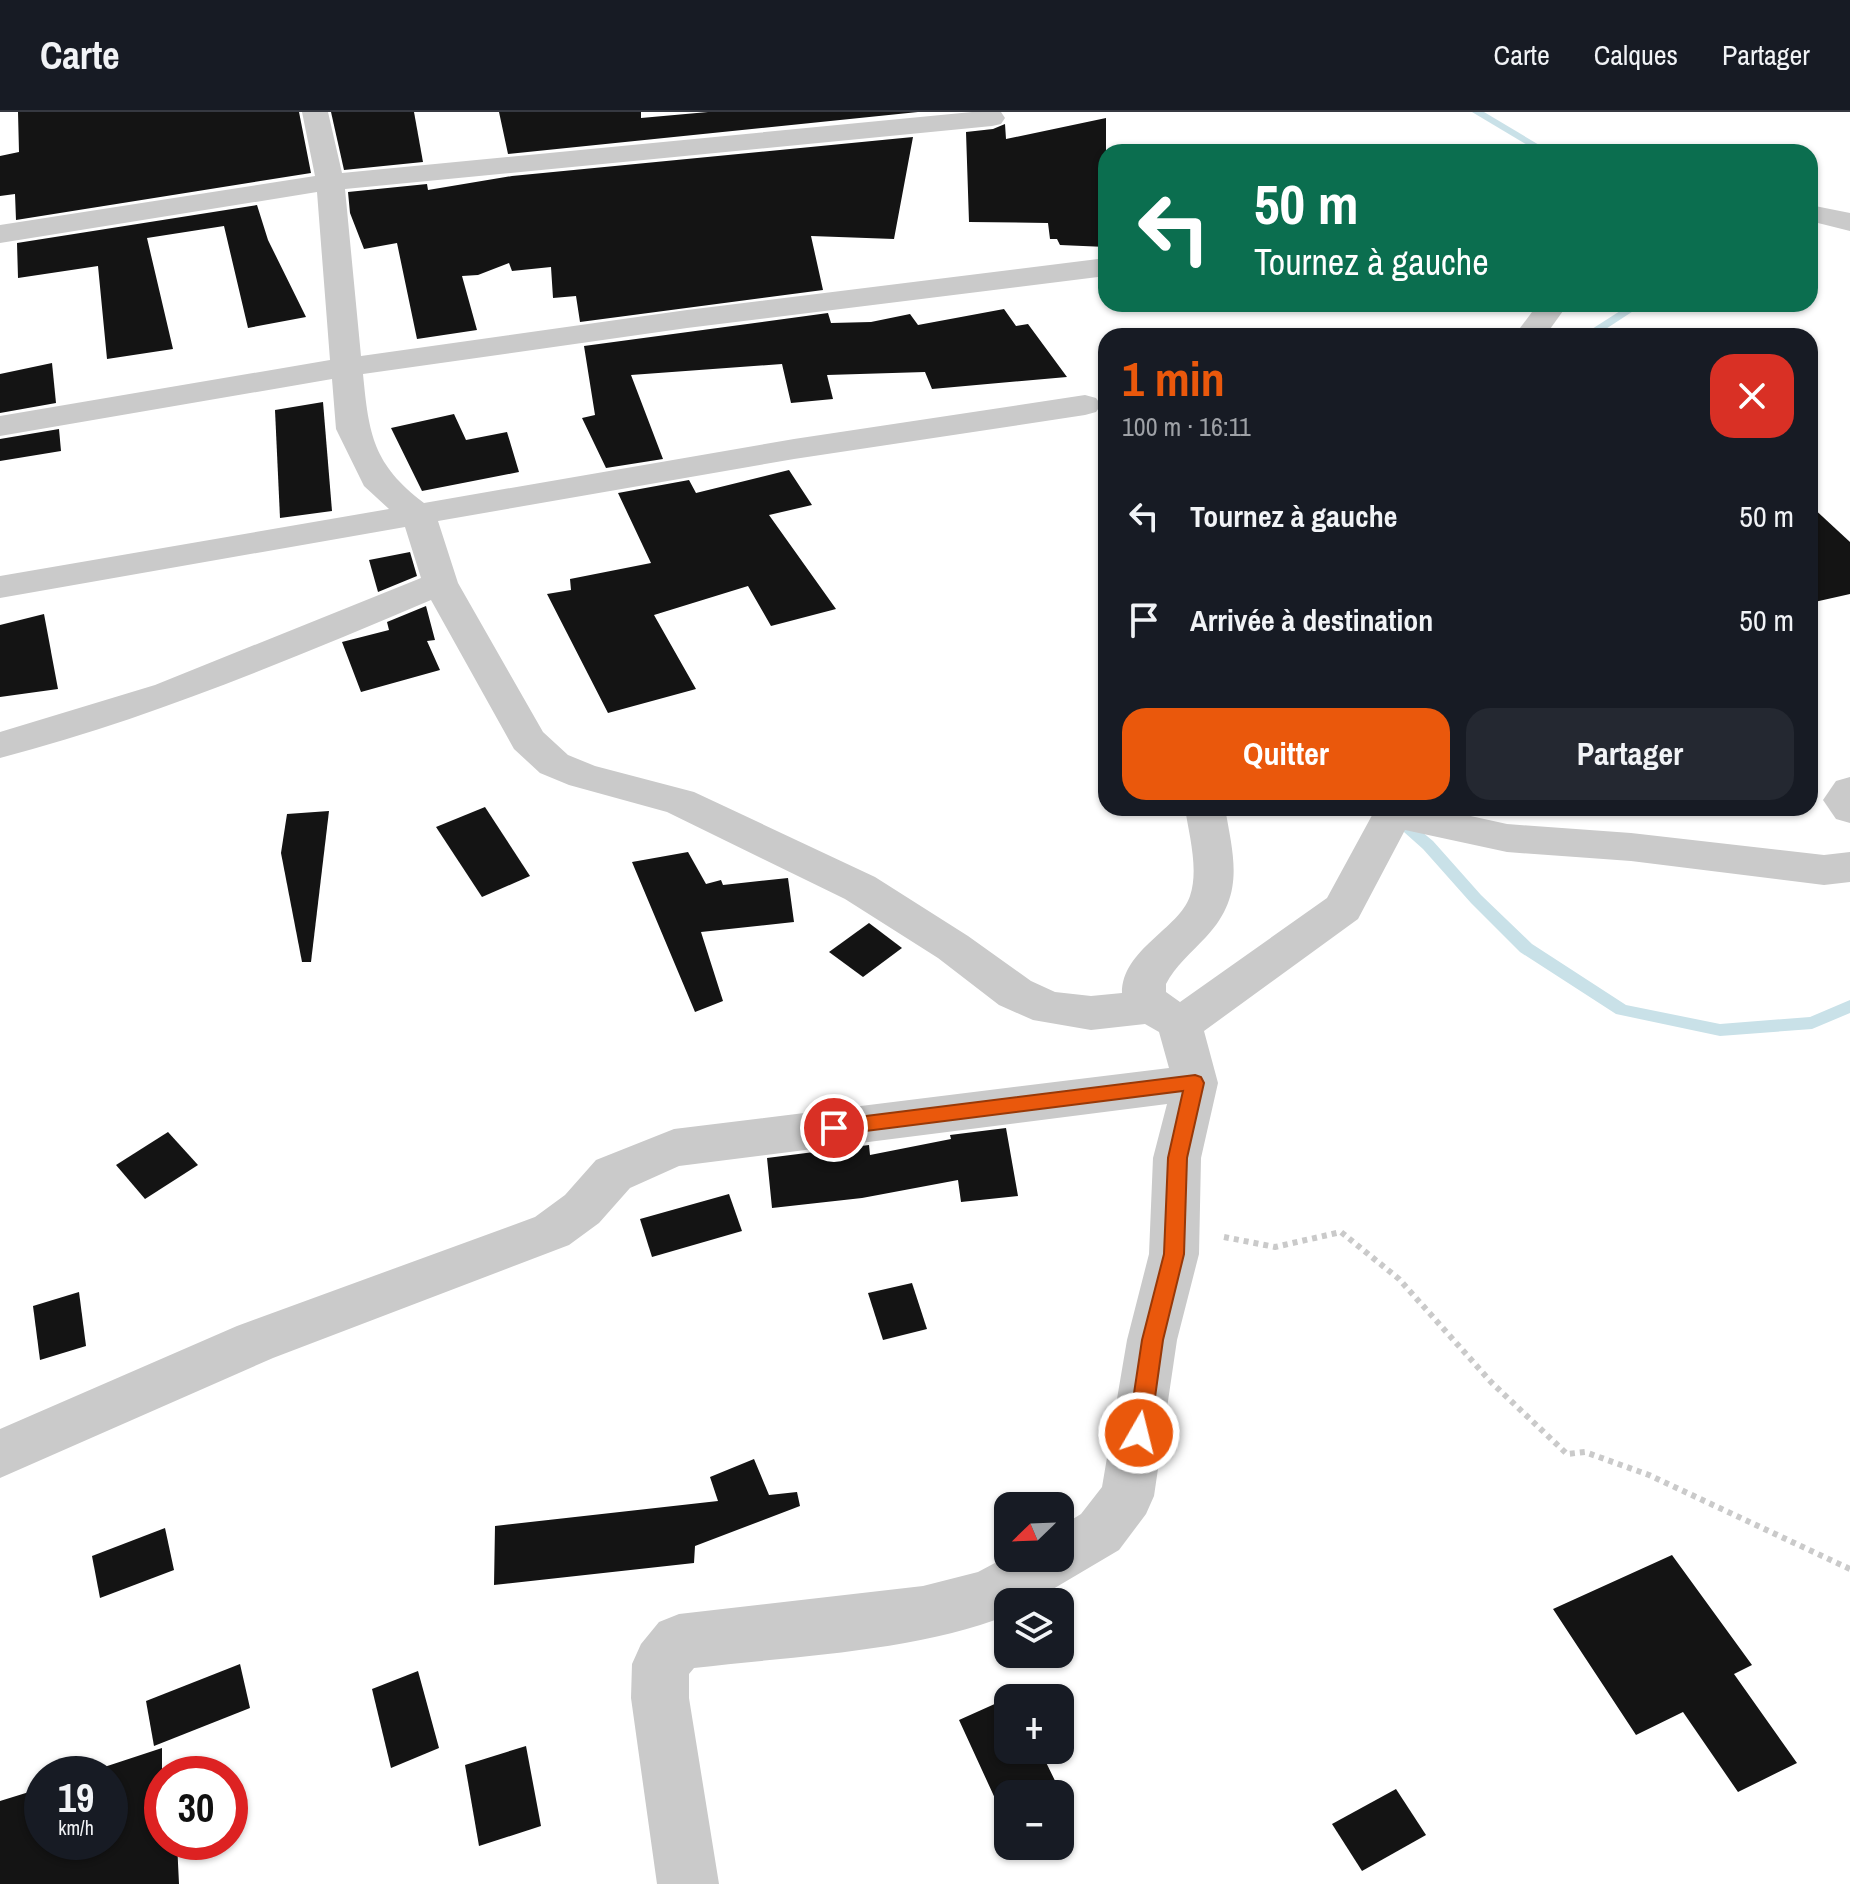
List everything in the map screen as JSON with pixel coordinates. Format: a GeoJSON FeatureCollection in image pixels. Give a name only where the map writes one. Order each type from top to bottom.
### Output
{"type":"FeatureCollection","features":[{"type":"Feature","properties":{"kind":"street"},"geometry":{"type":"LineString","coordinates":[[315,112],[330,182],[352,429],[381,486],[419,516],[440,583],[528,740],[554,764],[583,776],[680,802],[860,888],[953,947],[1015,993],[1049,1008],[1091,1013],[1166,1016],[1343,908],[1391,816]]}},
{"type":"Feature","properties":{"kind":"street"},"geometry":{"type":"LineString","coordinates":[[0,234],[330,182],[992,118]]}},
{"type":"Feature","properties":{"kind":"street"},"geometry":{"type":"LineString","coordinates":[[1818,215],[1850,222]]}},
{"type":"Feature","properties":{"kind":"street"},"geometry":{"type":"LineString","coordinates":[[0,426],[347,367],[687,319],[1098,268]]}},
{"type":"Feature","properties":{"kind":"street"},"geometry":{"type":"LineString","coordinates":[[0,587],[794,449],[1085,405]]}},
{"type":"Feature","properties":{"kind":"street"},"geometry":{"type":"LineString","coordinates":[[0,745],[135,708],[201,684],[440,583]]}},
{"type":"Feature","properties":{"kind":"street"},"geometry":{"type":"LineString","coordinates":[[1850,791],[1843,800],[1850,809]]}},
{"type":"Feature","properties":{"kind":"street"},"geometry":{"type":"LineString","coordinates":[[1074,1548],[1100,1532],[1127,1496],[1152,1340],[1174,1254],[1177,1158],[1195,1083],[1166,1016],[1144,995],[1144,983],[1162,957],[1209,905],[1214,886],[1206,816]]}},
{"type":"Feature","properties":{"kind":"street"},"geometry":{"type":"LineString","coordinates":[[1407,816],[1507,838],[1631,847],[1824,870],[1850,867]]}},
{"type":"Feature","properties":{"kind":"street"},"geometry":{"type":"LineString","coordinates":[[0,1454],[255,1342],[552,1231],[582,1209],[613,1174],[674,1148],[1195,1083]]}},
{"type":"Feature","properties":{"kind":"street"},"geometry":{"type":"LineString","coordinates":[[688,1884],[660,1698],[661,1664],[679,1642],[923,1613],[988,1596],[1032,1572]]}},
{"type":"Feature","properties":{"kind":"path"},"geometry":{"type":"LineString","coordinates":[[1174,1254],[1197,1235],[1238,1238],[1275,1247],[1341,1232],[1367,1249],[1432,1314],[1484,1374],[1567,1454],[1585,1452],[1649,1475],[1850,1569]]}},
{"type":"Feature","properties":{"kind":"building"},"geometry":{"type":"Polygon","coordinates":[[[18,112],[299,112],[311,173],[16,220],[15,194],[0,196],[0,156],[19,152],[18,112]]]}},
{"type":"Feature","properties":{"kind":"building"},"geometry":{"type":"Polygon","coordinates":[[[331,112],[414,112],[423,162],[344,170],[331,112]]]}},
{"type":"Feature","properties":{"kind":"building"},"geometry":{"type":"Polygon","coordinates":[[[499,112],[641,112],[641,118],[708,112],[918,112],[508,154],[499,112]]]}},
{"type":"Feature","properties":{"kind":"building"},"geometry":{"type":"Polygon","coordinates":[[[1106,118],[1106,144],[1098,144],[1098,247],[1060,245],[1057,239],[1050,239],[1048,223],[969,222],[966,132],[993,129],[1005,124],[1006,139],[1106,118]]]}},
{"type":"Feature","properties":{"kind":"building"},"geometry":{"type":"Polygon","coordinates":[[[913,137],[894,239],[811,236],[823,290],[580,322],[576,296],[553,298],[551,267],[512,271],[509,263],[478,275],[462,276],[477,330],[417,339],[397,243],[364,249],[350,213],[348,192],[427,184],[428,190],[512,176],[913,137]]]}},
{"type":"Feature","properties":{"kind":"building"},"geometry":{"type":"Polygon","coordinates":[[[257,205],[268,240],[306,317],[248,328],[224,226],[147,238],[173,349],[107,359],[98,266],[18,278],[17,243],[257,205]]]}},
{"type":"Feature","properties":{"kind":"building"},"geometry":{"type":"Polygon","coordinates":[[[1004,309],[1016,326],[1028,324],[1067,377],[932,389],[925,372],[827,375],[833,399],[791,403],[782,364],[631,375],[663,459],[606,468],[582,418],[595,415],[584,346],[828,313],[831,323],[871,322],[910,314],[918,325],[1004,309]]]}},
{"type":"Feature","properties":{"kind":"building"},"geometry":{"type":"Polygon","coordinates":[[[52,363],[56,403],[0,413],[0,374],[52,363]]]}},
{"type":"Feature","properties":{"kind":"building"},"geometry":{"type":"Polygon","coordinates":[[[323,402],[332,511],[280,518],[275,410],[323,402]]]}},
{"type":"Feature","properties":{"kind":"building"},"geometry":{"type":"Polygon","coordinates":[[[454,414],[466,440],[507,432],[519,472],[422,491],[391,428],[454,414]]]}},
{"type":"Feature","properties":{"kind":"building"},"geometry":{"type":"Polygon","coordinates":[[[59,429],[61,451],[0,461],[0,439],[59,429]]]}},
{"type":"Feature","properties":{"kind":"building"},"geometry":{"type":"Polygon","coordinates":[[[789,470],[812,505],[769,515],[836,609],[771,626],[748,586],[654,615],[696,689],[608,713],[547,594],[571,590],[570,579],[651,563],[618,493],[689,480],[696,493],[789,470]]]}},
{"type":"Feature","properties":{"kind":"building"},"geometry":{"type":"Polygon","coordinates":[[[1818,512],[1850,542],[1850,594],[1818,601],[1818,512]]]}},
{"type":"Feature","properties":{"kind":"building"},"geometry":{"type":"Polygon","coordinates":[[[410,552],[417,576],[378,592],[369,560],[410,552]]]}},
{"type":"Feature","properties":{"kind":"building"},"geometry":{"type":"Polygon","coordinates":[[[426,606],[435,640],[427,641],[440,670],[361,692],[342,642],[389,630],[387,622],[426,606]]]}},
{"type":"Feature","properties":{"kind":"building"},"geometry":{"type":"Polygon","coordinates":[[[44,614],[58,689],[0,697],[0,625],[44,614]]]}},
{"type":"Feature","properties":{"kind":"building"},"geometry":{"type":"Polygon","coordinates":[[[485,807],[530,876],[482,897],[436,827],[485,807]]]}},
{"type":"Feature","properties":{"kind":"building"},"geometry":{"type":"Polygon","coordinates":[[[329,811],[311,962],[302,962],[281,853],[287,814],[329,811]]]}},
{"type":"Feature","properties":{"kind":"building"},"geometry":{"type":"Polygon","coordinates":[[[688,852],[706,884],[721,880],[723,885],[788,878],[794,922],[701,932],[723,1001],[695,1012],[632,862],[688,852]]]}},
{"type":"Feature","properties":{"kind":"building"},"geometry":{"type":"Polygon","coordinates":[[[869,923],[902,948],[863,977],[829,952],[869,923]]]}},
{"type":"Feature","properties":{"kind":"building"},"geometry":{"type":"Polygon","coordinates":[[[1006,1128],[1018,1196],[961,1202],[958,1180],[862,1198],[772,1208],[767,1158],[869,1145],[870,1155],[951,1139],[950,1135],[1006,1128]]]}},
{"type":"Feature","properties":{"kind":"building"},"geometry":{"type":"Polygon","coordinates":[[[168,1132],[198,1165],[145,1199],[116,1165],[168,1132]]]}},
{"type":"Feature","properties":{"kind":"building"},"geometry":{"type":"Polygon","coordinates":[[[729,1194],[742,1231],[652,1257],[640,1219],[729,1194]]]}},
{"type":"Feature","properties":{"kind":"building"},"geometry":{"type":"Polygon","coordinates":[[[912,1283],[927,1329],[883,1340],[868,1293],[912,1283]]]}},
{"type":"Feature","properties":{"kind":"building"},"geometry":{"type":"Polygon","coordinates":[[[79,1292],[86,1346],[40,1360],[33,1306],[79,1292]]]}},
{"type":"Feature","properties":{"kind":"building"},"geometry":{"type":"Polygon","coordinates":[[[754,1459],[769,1495],[797,1492],[800,1506],[695,1546],[694,1563],[494,1585],[495,1526],[718,1501],[710,1477],[754,1459]]]}},
{"type":"Feature","properties":{"kind":"building"},"geometry":{"type":"Polygon","coordinates":[[[165,1528],[174,1570],[100,1598],[92,1556],[165,1528]]]}},
{"type":"Feature","properties":{"kind":"building"},"geometry":{"type":"Polygon","coordinates":[[[1672,1555],[1752,1665],[1734,1674],[1797,1763],[1738,1792],[1683,1712],[1636,1735],[1553,1609],[1672,1555]]]}},
{"type":"Feature","properties":{"kind":"building"},"geometry":{"type":"Polygon","coordinates":[[[240,1664],[250,1708],[154,1746],[146,1701],[240,1664]]]}},
{"type":"Feature","properties":{"kind":"building"},"geometry":{"type":"Polygon","coordinates":[[[418,1671],[439,1748],[391,1768],[372,1689],[418,1671]]]}},
{"type":"Feature","properties":{"kind":"building"},"geometry":{"type":"Polygon","coordinates":[[[994,1704],[994,1764],[1047,1764],[1055,1780],[994,1780],[994,1796],[959,1720],[994,1704]]]}},
{"type":"Feature","properties":{"kind":"building"},"geometry":{"type":"Polygon","coordinates":[[[526,1746],[541,1826],[479,1846],[465,1765],[526,1746]]]}},
{"type":"Feature","properties":{"kind":"building"},"geometry":{"type":"Polygon","coordinates":[[[162,1748],[162,1756],[144,1756],[144,1860],[178,1860],[179,1884],[0,1884],[0,1801],[24,1794],[24,1860],[128,1860],[128,1759],[162,1748]]]}},
{"type":"Feature","properties":{"kind":"building"},"geometry":{"type":"Polygon","coordinates":[[[1396,1789],[1426,1835],[1362,1871],[1332,1824],[1396,1789]]]}},
{"type":"Feature","properties":{"kind":"waterway"},"geometry":{"type":"LineString","coordinates":[[1477,112],[1532,144]]}},
{"type":"Feature","properties":{"kind":"waterway"},"geometry":{"type":"LineString","coordinates":[[1600,328],[1626,312]]}},
{"type":"Feature","properties":{"kind":"waterway"},"geometry":{"type":"LineString","coordinates":[[1394,816],[1428,845],[1476,899],[1526,948],[1622,1010],[1720,1030],[1812,1023],[1850,1006]]}},
{"type":"Feature","properties":{"kind":"route"},"geometry":{"type":"LineString","coordinates":[[834,1128],[1195,1083],[1177,1158],[1174,1254],[1152,1340],[1139,1433]]}}]}
